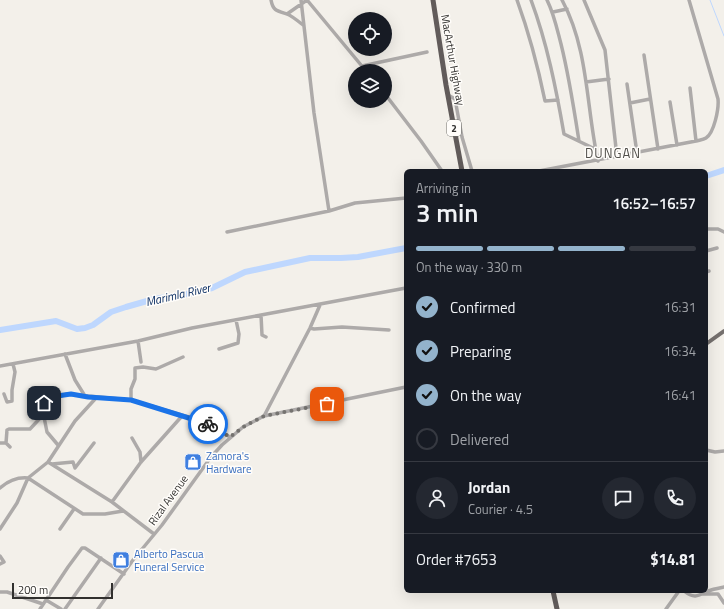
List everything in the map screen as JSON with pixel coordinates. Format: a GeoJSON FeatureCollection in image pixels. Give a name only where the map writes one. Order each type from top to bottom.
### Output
{"type":"FeatureCollection","features":[{"type":"Feature","properties":{"kind":"highway","name":"MacArthur Highway"},"geometry":{"type":"LineString","coordinates":[[433,0],[462,169]]}},
{"type":"Feature","properties":{"kind":"highway"},"geometry":{"type":"LineString","coordinates":[[554,593],[557,609]]}},
{"type":"Feature","properties":{"kind":"main road"},"geometry":{"type":"LineString","coordinates":[[708,343],[724,331]]}},
{"type":"Feature","properties":{"kind":"street"},"geometry":{"type":"LineString","coordinates":[[271,0],[275,9],[279,12],[287,14],[303,25]]}},
{"type":"Feature","properties":{"kind":"street"},"geometry":{"type":"LineString","coordinates":[[287,14],[301,2],[307,0],[360,64]]}},
{"type":"Feature","properties":{"kind":"street"},"geometry":{"type":"LineString","coordinates":[[517,0],[525,21],[545,101],[558,100]]}},
{"type":"Feature","properties":{"kind":"street"},"geometry":{"type":"LineString","coordinates":[[531,0],[540,23],[547,48],[564,134],[595,149]]}},
{"type":"Feature","properties":{"kind":"street"},"geometry":{"type":"LineString","coordinates":[[547,0],[553,12],[569,79],[579,142]]}},
{"type":"Feature","properties":{"kind":"street"},"geometry":{"type":"LineString","coordinates":[[562,0],[575,29],[583,63],[598,161]]}},
{"type":"Feature","properties":{"kind":"street"},"geometry":{"type":"LineString","coordinates":[[584,0],[604,50],[618,157]]}},
{"type":"Feature","properties":{"kind":"street"},"geometry":{"type":"LineString","coordinates":[[551,169],[598,161],[706,138],[710,133],[719,108],[718,99],[689,0]]}},
{"type":"Feature","properties":{"kind":"street"},"geometry":{"type":"LineString","coordinates":[[301,2],[314,113],[329,211]]}},
{"type":"Feature","properties":{"kind":"street"},"geometry":{"type":"LineString","coordinates":[[553,12],[567,9]]}},
{"type":"Feature","properties":{"kind":"street"},"geometry":{"type":"LineString","coordinates":[[371,64],[427,52]]}},
{"type":"Feature","properties":{"kind":"street"},"geometry":{"type":"LineString","coordinates":[[644,55],[658,149]]}},
{"type":"Feature","properties":{"kind":"street"},"geometry":{"type":"LineString","coordinates":[[586,82],[609,79]]}},
{"type":"Feature","properties":{"kind":"street"},"geometry":{"type":"LineString","coordinates":[[627,84],[637,153]]}},
{"type":"Feature","properties":{"kind":"street"},"geometry":{"type":"LineString","coordinates":[[690,88],[696,141]]}},
{"type":"Feature","properties":{"kind":"street"},"geometry":{"type":"LineString","coordinates":[[448,95],[455,99],[462,137],[471,169]]}},
{"type":"Feature","properties":{"kind":"street"},"geometry":{"type":"LineString","coordinates":[[630,103],[650,99]]}},
{"type":"Feature","properties":{"kind":"street"},"geometry":{"type":"LineString","coordinates":[[670,102],[677,145]]}},
{"type":"Feature","properties":{"kind":"street"},"geometry":{"type":"LineString","coordinates":[[392,103],[441,169]]}},
{"type":"Feature","properties":{"kind":"street"},"geometry":{"type":"LineString","coordinates":[[227,232],[329,211],[355,203],[404,198]]}},
{"type":"Feature","properties":{"kind":"street"},"geometry":{"type":"LineString","coordinates":[[708,229],[718,229],[724,232]]}},
{"type":"Feature","properties":{"kind":"street"},"geometry":{"type":"LineString","coordinates":[[708,250],[717,248]]}},
{"type":"Feature","properties":{"kind":"street"},"geometry":{"type":"LineString","coordinates":[[0,366],[138,340],[261,314],[320,305],[404,288]]}},
{"type":"Feature","properties":{"kind":"street"},"geometry":{"type":"LineString","coordinates":[[264,416],[310,328],[320,305]]}},
{"type":"Feature","properties":{"kind":"street"},"geometry":{"type":"LineString","coordinates":[[261,314],[262,335],[266,337]]}},
{"type":"Feature","properties":{"kind":"street"},"geometry":{"type":"LineString","coordinates":[[219,349],[238,343],[236,320]]}},
{"type":"Feature","properties":{"kind":"street"},"geometry":{"type":"LineString","coordinates":[[310,328],[342,327],[389,330]]}},
{"type":"Feature","properties":{"kind":"street"},"geometry":{"type":"LineString","coordinates":[[138,340],[141,362]]}},
{"type":"Feature","properties":{"kind":"street"},"geometry":{"type":"LineString","coordinates":[[65,354],[75,380],[85,396]]}},
{"type":"Feature","properties":{"kind":"street"},"geometry":{"type":"LineString","coordinates":[[131,400],[131,389],[135,379],[136,368],[143,367],[156,369],[184,357]]}},
{"type":"Feature","properties":{"kind":"street"},"geometry":{"type":"LineString","coordinates":[[4,394],[7,402],[12,401],[15,372],[14,364]]}},
{"type":"Feature","properties":{"kind":"street","name":"Rizal Avenue"},"geometry":{"type":"LineString","coordinates":[[98,609],[210,457],[230,437],[243,427],[264,416],[404,387]]}},
{"type":"Feature","properties":{"kind":"street"},"geometry":{"type":"LineString","coordinates":[[58,445],[47,432],[43,415],[43,405],[51,398],[67,394],[96,398],[131,400],[202,421],[230,437]]}},
{"type":"Feature","properties":{"kind":"street"},"geometry":{"type":"LineString","coordinates":[[0,529],[17,503],[28,478],[50,463],[58,445],[96,398]]}},
{"type":"Feature","properties":{"kind":"street"},"geometry":{"type":"LineString","coordinates":[[6,443],[7,430],[30,429],[43,415]]}},
{"type":"Feature","properties":{"kind":"street"},"geometry":{"type":"LineString","coordinates":[[112,502],[141,462],[182,416]]}},
{"type":"Feature","properties":{"kind":"street"},"geometry":{"type":"LineString","coordinates":[[132,438],[140,452],[141,462]]}},
{"type":"Feature","properties":{"kind":"street"},"geometry":{"type":"LineString","coordinates":[[0,443],[6,443],[10,447]]}},
{"type":"Feature","properties":{"kind":"street"},"geometry":{"type":"LineString","coordinates":[[50,463],[73,462],[75,468],[94,443]]}},
{"type":"Feature","properties":{"kind":"street"},"geometry":{"type":"LineString","coordinates":[[708,450],[715,452],[724,451]]}},
{"type":"Feature","properties":{"kind":"street"},"geometry":{"type":"LineString","coordinates":[[50,463],[112,502],[154,534]]}},
{"type":"Feature","properties":{"kind":"street"},"geometry":{"type":"LineString","coordinates":[[0,488],[12,480],[18,478],[28,478],[83,514],[105,514],[123,511]]}},
{"type":"Feature","properties":{"kind":"street"},"geometry":{"type":"LineString","coordinates":[[60,530],[74,509]]}},
{"type":"Feature","properties":{"kind":"street"},"geometry":{"type":"LineString","coordinates":[[40,609],[82,548],[85,548],[124,574]]}},
{"type":"Feature","properties":{"kind":"street"},"geometry":{"type":"LineString","coordinates":[[0,556],[4,562],[0,564]]}},
{"type":"Feature","properties":{"kind":"street"},"geometry":{"type":"LineString","coordinates":[[65,609],[101,558]]}},
{"type":"Feature","properties":{"kind":"street"},"geometry":{"type":"LineString","coordinates":[[708,592],[724,587]]}},
{"type":"Feature","properties":{"kind":"street"},"geometry":{"type":"LineString","coordinates":[[0,592],[7,592],[43,604]]}},
{"type":"Feature","properties":{"kind":"street"},"geometry":{"type":"LineString","coordinates":[[666,609],[678,593]]}},
{"type":"Feature","properties":{"kind":"street"},"geometry":{"type":"LineString","coordinates":[[686,593],[694,596],[706,593]]}},
{"type":"Feature","properties":{"kind":"street"},"geometry":{"type":"LineString","coordinates":[[703,594],[718,594],[724,603]]}},
{"type":"Feature","properties":{"kind":"street"},"geometry":{"type":"LineString","coordinates":[[46,600],[61,609]]}},
{"type":"Feature","properties":{"kind":"waterway"},"geometry":{"type":"LineString","coordinates":[[710,0],[724,36]]}},
{"type":"Feature","properties":{"kind":"waterway","name":"Marimla River"},"geometry":{"type":"LineString","coordinates":[[708,175],[724,170]]}},
{"type":"Feature","properties":{"kind":"waterway","name":"Marimla River"},"geometry":{"type":"LineString","coordinates":[[0,330],[56,321],[77,329],[85,328],[93,325],[111,312],[154,299],[193,293],[212,288],[245,272],[310,258],[358,257],[404,248]]}},
{"type":"Feature","properties":{"kind":"way so far"},"geometry":{"type":"LineString","coordinates":[[208,424],[230,437],[243,427],[264,416],[327,404]]}},
{"type":"Feature","properties":{"kind":"place","name":"Zamora's Hardware"},"geometry":{"type":"Point","coordinates":[193,462]}},
{"type":"Feature","properties":{"kind":"place","name":"Alberto Pascua Funeral Service"},"geometry":{"type":"Point","coordinates":[121,560]}},
{"type":"Feature","properties":{"kind":"district","name":"DUNGAN"},"geometry":{"type":"Point","coordinates":[613,153]}},
{"type":"Feature","properties":{"kind":"route"},"geometry":{"type":"LineString","coordinates":[[44,403],[51,398],[67,394],[131,400],[182,416],[194,418],[208,424]]}}]}
